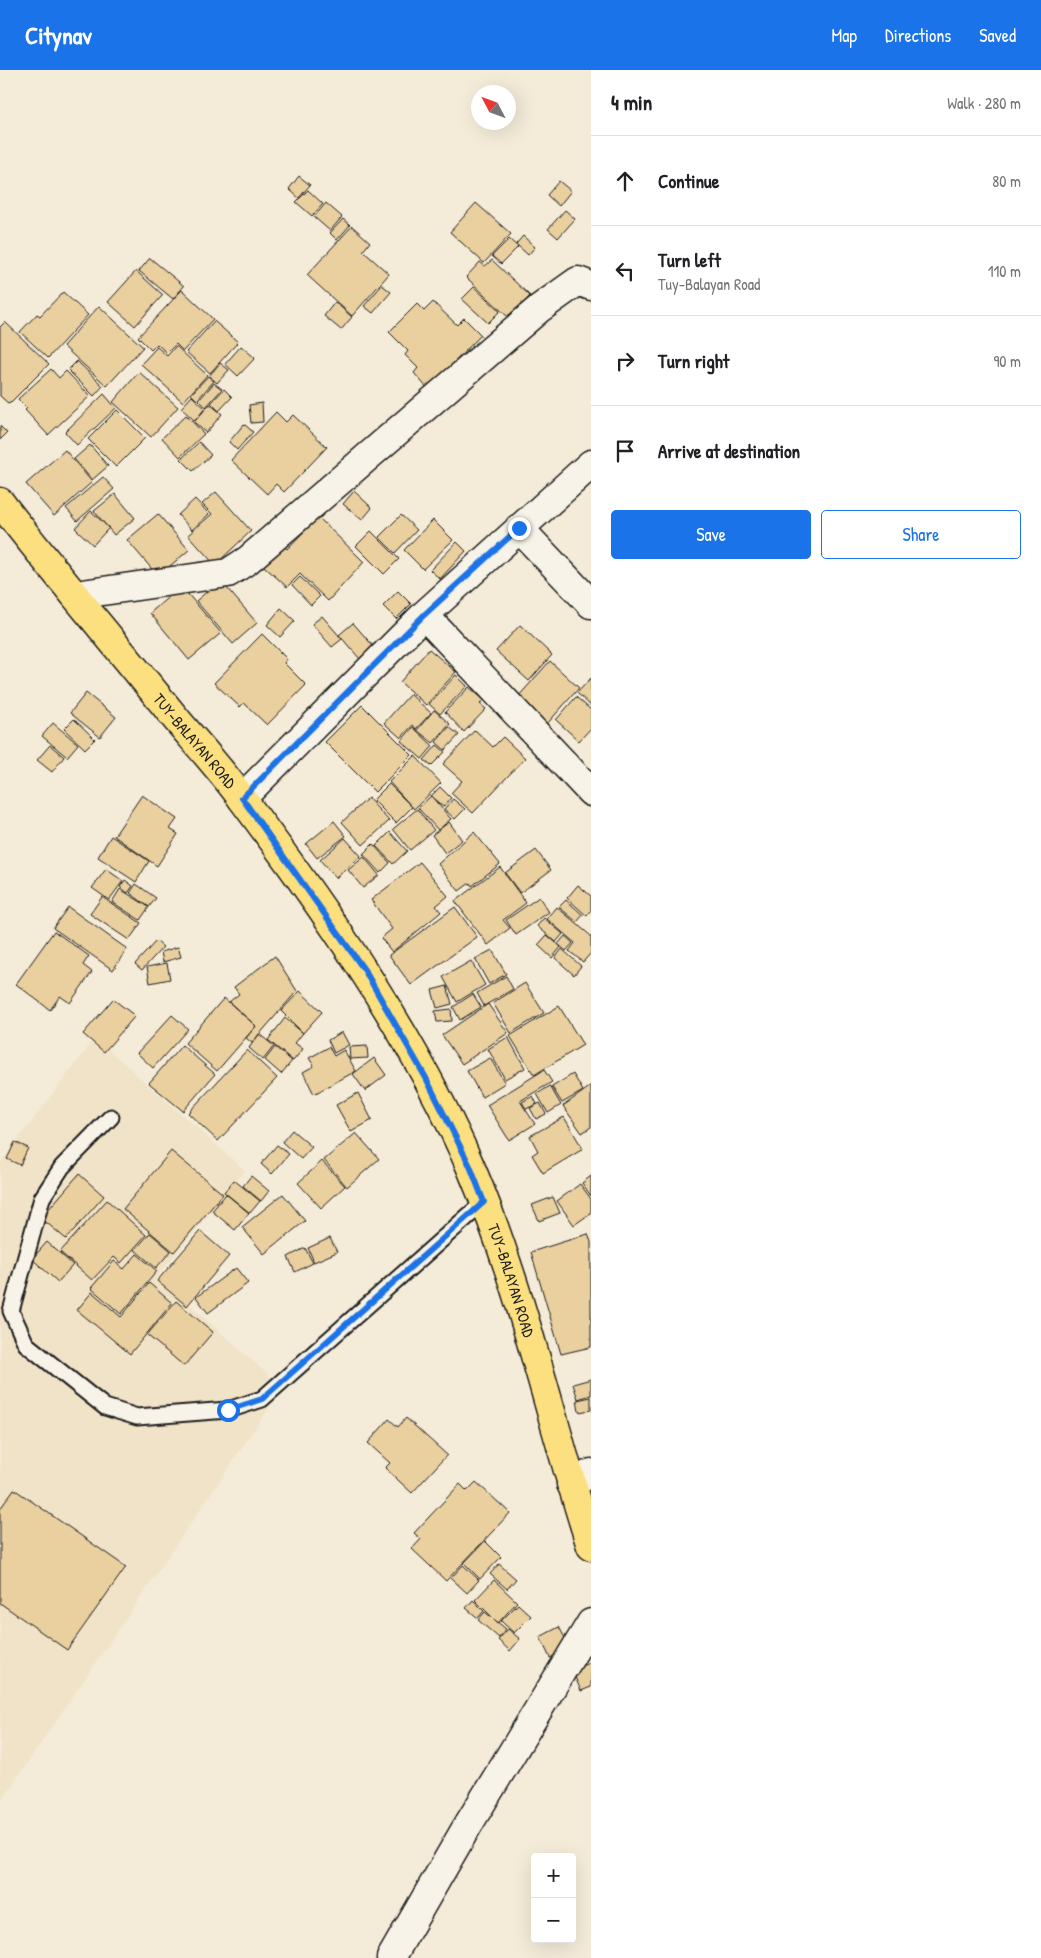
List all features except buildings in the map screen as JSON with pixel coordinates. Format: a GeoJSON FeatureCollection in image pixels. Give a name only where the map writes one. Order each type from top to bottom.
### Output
{"type":"FeatureCollection","features":[{"type":"Feature","properties":{"kind":"main road","name":"TUY-BALAYAN ROAD"},"geometry":{"type":"LineString","coordinates":[[0,502],[242,798],[365,971],[426,1078],[470,1166],[509,1264],[581,1479],[591,1546]]}},
{"type":"Feature","properties":{"kind":"street"},"geometry":{"type":"LineString","coordinates":[[75,595],[228,573],[248,560],[540,308],[578,280],[591,286]]}},
{"type":"Feature","properties":{"kind":"street"},"geometry":{"type":"LineString","coordinates":[[242,798],[424,615],[591,464]]}},
{"type":"Feature","properties":{"kind":"street"},"geometry":{"type":"LineString","coordinates":[[519,528],[591,604]]}},
{"type":"Feature","properties":{"kind":"street"},"geometry":{"type":"LineString","coordinates":[[424,615],[591,792]]}},
{"type":"Feature","properties":{"kind":"street"},"geometry":{"type":"LineString","coordinates":[[392,1958],[465,1830],[591,1623]]}},
{"type":"Feature","properties":{"kind":"lane"},"geometry":{"type":"LineString","coordinates":[[111,1117],[62,1167],[42,1198],[11,1311],[26,1344],[105,1406],[137,1417],[228,1410],[262,1399],[484,1202]]}},
{"type":"Feature","properties":{"kind":"shaded area"},"geometry":{"type":"Polygon","coordinates":[[[95,1038],[245,1170],[158,1276],[283,1388],[0,1803],[0,1163],[95,1038]]]}},
{"type":"Feature","properties":{"kind":"route"},"geometry":{"type":"LineString","coordinates":[[228,1410],[262,1399],[484,1202],[470,1166],[426,1078],[365,971],[242,798],[424,615],[519,528]]}}]}
